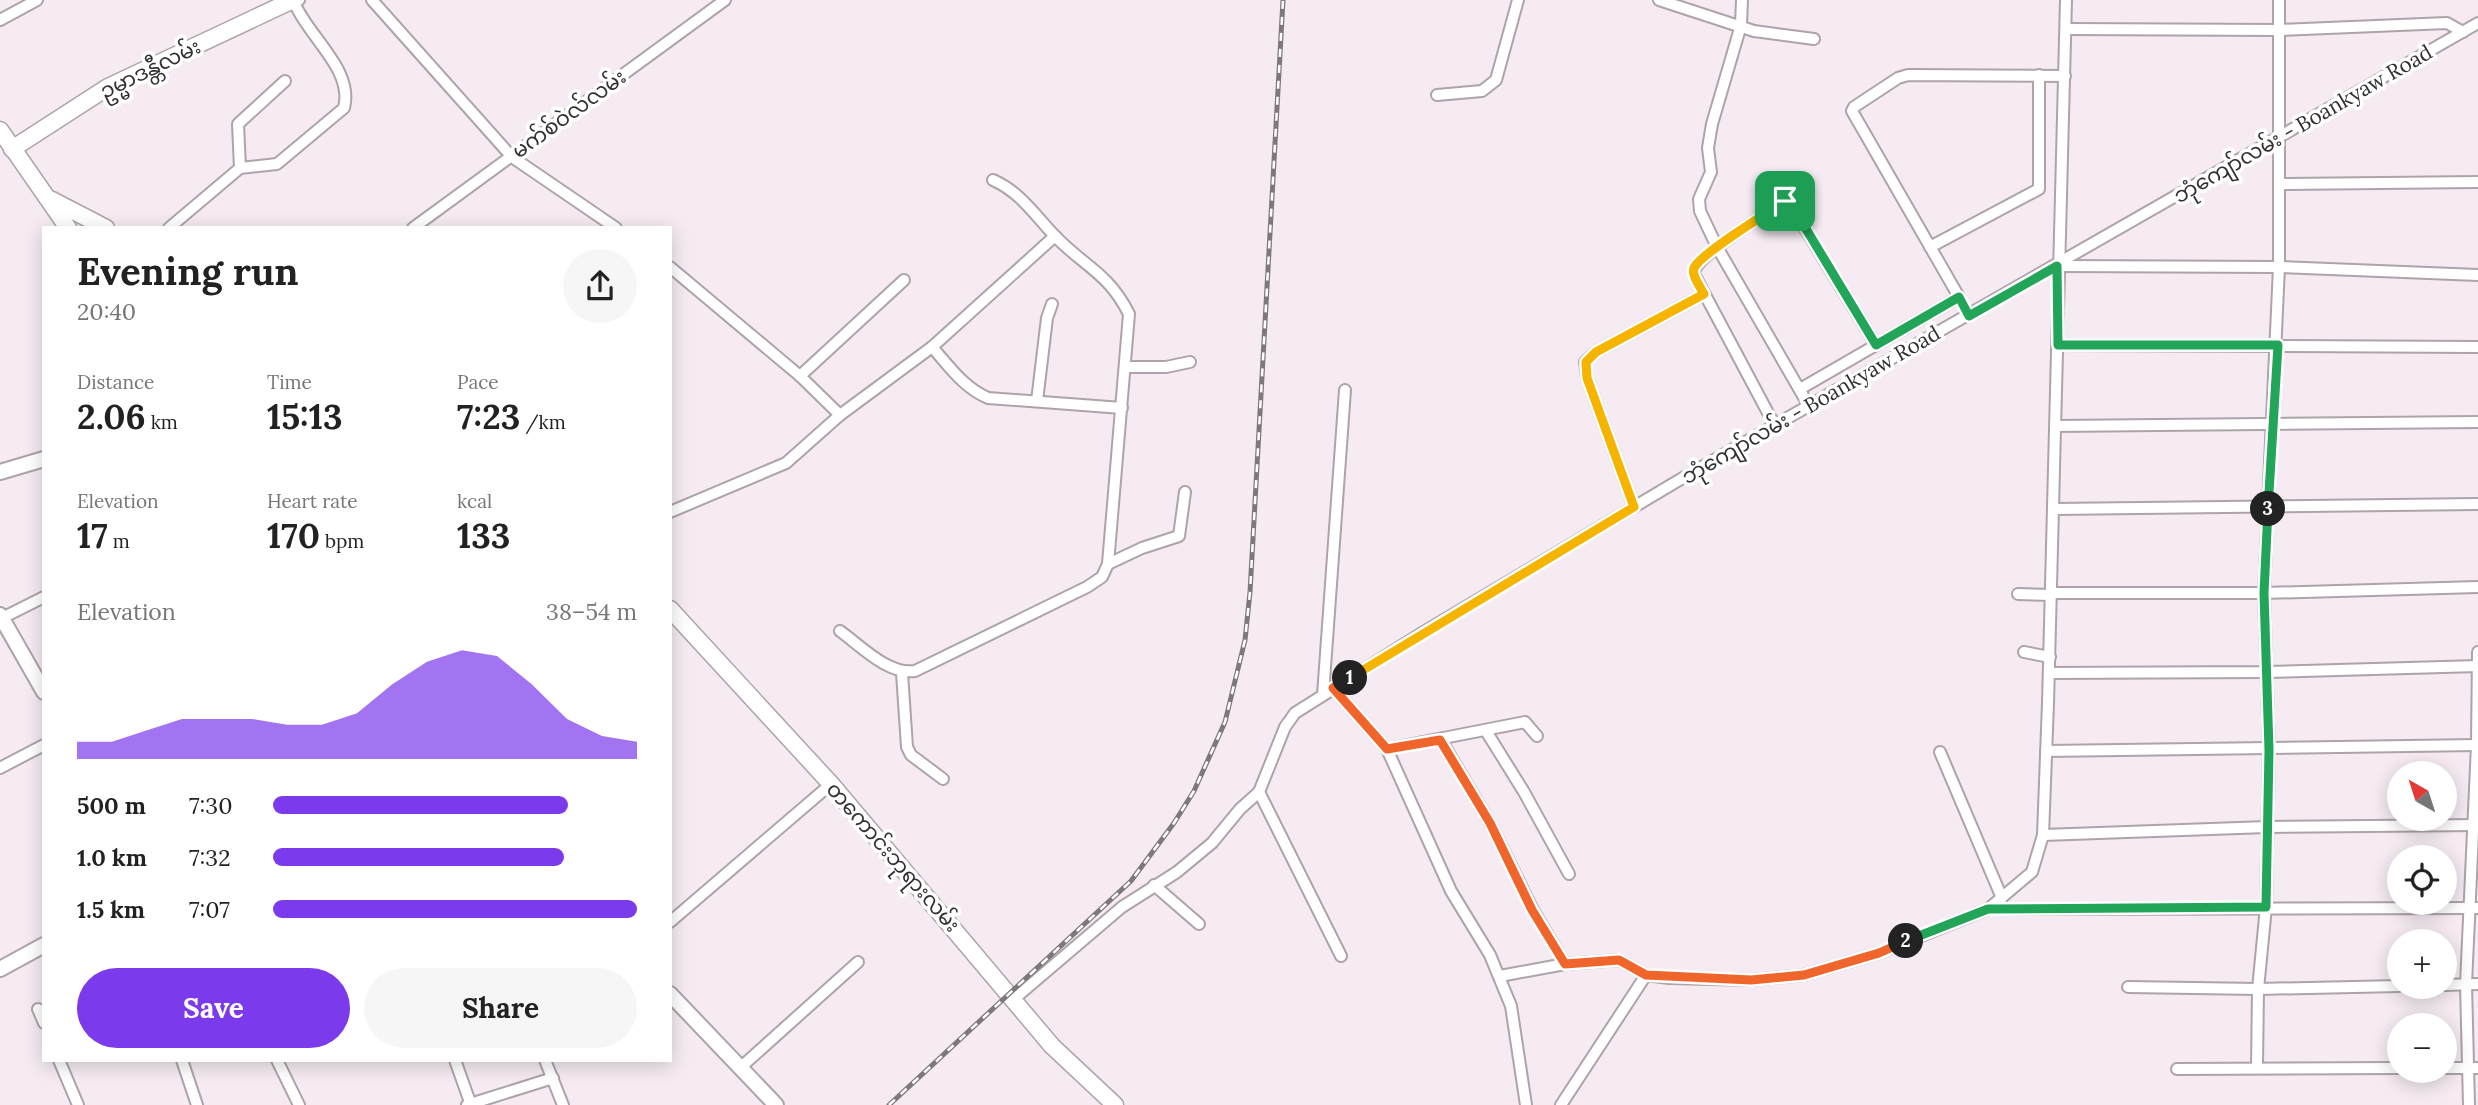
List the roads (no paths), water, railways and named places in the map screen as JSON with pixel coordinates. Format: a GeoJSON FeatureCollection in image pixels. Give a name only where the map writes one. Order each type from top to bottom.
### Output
{"type":"FeatureCollection","features":[{"type":"Feature","properties":{"kind":"main road","name":"ဥမ္မာဒန္တီလမ်း"},"geometry":{"type":"LineString","coordinates":[[6,153],[108,87],[295,1]]}},
{"type":"Feature","properties":{"kind":"main road"},"geometry":{"type":"LineString","coordinates":[[0,130],[6,153],[48,198],[67,226]]}},
{"type":"Feature","properties":{"kind":"main road"},"geometry":{"type":"LineString","coordinates":[[48,198],[102,226]]}},
{"type":"Feature","properties":{"kind":"main road","name":"တကောင်းဘုရားလမ်း"},"geometry":{"type":"LineString","coordinates":[[672,611],[831,784],[1052,1046],[1115,1105]]}},
{"type":"Feature","properties":{"kind":"street"},"geometry":{"type":"LineString","coordinates":[[0,20],[37,0]]}},
{"type":"Feature","properties":{"kind":"street"},"geometry":{"type":"LineString","coordinates":[[372,0],[512,157],[613,226]]}},
{"type":"Feature","properties":{"kind":"street","name":"မက်စ်ဝဲလ်လမ်း"},"geometry":{"type":"LineString","coordinates":[[416,226],[725,0]]}},
{"type":"Feature","properties":{"kind":"street"},"geometry":{"type":"LineString","coordinates":[[1437,95],[1482,91],[1496,80],[1518,0]]}},
{"type":"Feature","properties":{"kind":"street"},"geometry":{"type":"LineString","coordinates":[[1658,0],[1754,31],[1814,39]]}},
{"type":"Feature","properties":{"kind":"street"},"geometry":{"type":"LineString","coordinates":[[1742,0],[1741,25],[1712,124],[1708,148],[1711,172],[1699,199],[1704,222],[1717,247],[1809,406]]}},
{"type":"Feature","properties":{"kind":"street"},"geometry":{"type":"LineString","coordinates":[[1500,976],[1565,964],[1619,960],[1646,975],[1751,980],[1804,975],[1879,953],[1988,909],[2032,872],[2043,835],[2050,657],[2058,345],[2057,266],[2066,76],[2066,0]]}},
{"type":"Feature","properties":{"kind":"street"},"geometry":{"type":"LineString","coordinates":[[2257,1066],[2258,989],[2266,907],[2269,750],[2264,593],[2271,424],[2278,345],[2281,184],[2278,136],[2279,0]]}},
{"type":"Feature","properties":{"kind":"street"},"geometry":{"type":"LineString","coordinates":[[171,226],[240,168],[277,164],[344,108],[348,95],[344,78],[300,17],[295,1]]}},
{"type":"Feature","properties":{"kind":"street"},"geometry":{"type":"LineString","coordinates":[[2066,29],[2279,30],[2447,23],[2463,32]]}},
{"type":"Feature","properties":{"kind":"street","name":"ဘုံကျော်လမ်း - Boankyaw Road"},"geometry":{"type":"LineString","coordinates":[[1259,792],[1285,727],[1295,713],[1333,688],[1634,507],[2057,266],[2278,136],[2370,88],[2478,23]]}},
{"type":"Feature","properties":{"kind":"street"},"geometry":{"type":"LineString","coordinates":[[1969,316],[1853,109],[1898,78],[1908,75],[2066,76]]}},
{"type":"Feature","properties":{"kind":"street"},"geometry":{"type":"LineString","coordinates":[[2039,75],[2039,189]]}},
{"type":"Feature","properties":{"kind":"street"},"geometry":{"type":"LineString","coordinates":[[240,168],[238,124],[285,80]]}},
{"type":"Feature","properties":{"kind":"street"},"geometry":{"type":"LineString","coordinates":[[840,631],[902,673],[926,667],[1087,587],[1102,578],[1108,564],[1129,314],[1120,295],[1104,275],[1055,236],[1014,191],[993,180]]}},
{"type":"Feature","properties":{"kind":"street"},"geometry":{"type":"LineString","coordinates":[[2281,184],[2478,182]]}},
{"type":"Feature","properties":{"kind":"street"},"geometry":{"type":"LineString","coordinates":[[1930,247],[2039,189],[2061,188]]}},
{"type":"Feature","properties":{"kind":"street"},"geometry":{"type":"LineString","coordinates":[[1774,426],[1704,294],[1694,269],[1717,247],[1785,201],[1789,202],[1876,345]]}},
{"type":"Feature","properties":{"kind":"street"},"geometry":{"type":"LineString","coordinates":[[672,511],[777,467],[932,346],[1055,236]]}},
{"type":"Feature","properties":{"kind":"street"},"geometry":{"type":"LineString","coordinates":[[2057,266],[2279,267],[2478,275]]}},
{"type":"Feature","properties":{"kind":"street"},"geometry":{"type":"LineString","coordinates":[[672,269],[800,376],[841,415]]}},
{"type":"Feature","properties":{"kind":"street"},"geometry":{"type":"LineString","coordinates":[[800,376],[904,280]]}},
{"type":"Feature","properties":{"kind":"street"},"geometry":{"type":"LineString","coordinates":[[1634,507],[1587,378],[1586,362],[1596,352],[1704,294]]}},
{"type":"Feature","properties":{"kind":"street"},"geometry":{"type":"LineString","coordinates":[[1800,389],[1959,297]]}},
{"type":"Feature","properties":{"kind":"street"},"geometry":{"type":"LineString","coordinates":[[1037,401],[1046,318],[1052,304]]}},
{"type":"Feature","properties":{"kind":"street"},"geometry":{"type":"LineString","coordinates":[[2058,345],[2478,347]]}},
{"type":"Feature","properties":{"kind":"street"},"geometry":{"type":"LineString","coordinates":[[932,346],[976,393],[988,398],[1122,408]]}},
{"type":"Feature","properties":{"kind":"street"},"geometry":{"type":"LineString","coordinates":[[1125,368],[1166,367],[1191,362]]}},
{"type":"Feature","properties":{"kind":"street"},"geometry":{"type":"LineString","coordinates":[[1323,695],[1345,390]]}},
{"type":"Feature","properties":{"kind":"street"},"geometry":{"type":"LineString","coordinates":[[2056,426],[2478,422]]}},
{"type":"Feature","properties":{"kind":"street"},"geometry":{"type":"LineString","coordinates":[[0,472],[42,460]]}},
{"type":"Feature","properties":{"kind":"street"},"geometry":{"type":"LineString","coordinates":[[1108,564],[1142,548],[1179,536],[1185,492]]}},
{"type":"Feature","properties":{"kind":"street"},"geometry":{"type":"LineString","coordinates":[[2055,509],[2478,504]]}},
{"type":"Feature","properties":{"kind":"street"},"geometry":{"type":"LineString","coordinates":[[2018,594],[2264,593],[2478,587]]}},
{"type":"Feature","properties":{"kind":"street"},"geometry":{"type":"LineString","coordinates":[[42,598],[1,617],[42,689]]}},
{"type":"Feature","properties":{"kind":"street"},"geometry":{"type":"LineString","coordinates":[[2024,652],[2050,657]]}},
{"type":"Feature","properties":{"kind":"street"},"geometry":{"type":"LineString","coordinates":[[2469,1105],[2473,1068],[2466,984],[2473,908],[2476,825],[2478,652]]}},
{"type":"Feature","properties":{"kind":"street"},"geometry":{"type":"LineString","coordinates":[[2049,673],[2267,672],[2478,666]]}},
{"type":"Feature","properties":{"kind":"street"},"geometry":{"type":"LineString","coordinates":[[902,673],[907,747],[911,755],[943,779]]}},
{"type":"Feature","properties":{"kind":"street"},"geometry":{"type":"LineString","coordinates":[[1333,688],[1387,749],[1451,891],[1484,943],[1500,976],[1511,1006],[1525,1105]]}},
{"type":"Feature","properties":{"kind":"street"},"geometry":{"type":"LineString","coordinates":[[1387,749],[1525,722],[1536,736]]}},
{"type":"Feature","properties":{"kind":"street"},"geometry":{"type":"LineString","coordinates":[[1486,731],[1569,874]]}},
{"type":"Feature","properties":{"kind":"street"},"geometry":{"type":"LineString","coordinates":[[1440,740],[1490,823],[1532,910],[1565,964]]}},
{"type":"Feature","properties":{"kind":"street"},"geometry":{"type":"LineString","coordinates":[[2046,751],[2478,745]]}},
{"type":"Feature","properties":{"kind":"street"},"geometry":{"type":"LineString","coordinates":[[0,768],[42,746]]}},
{"type":"Feature","properties":{"kind":"street"},"geometry":{"type":"LineString","coordinates":[[1940,752],[2002,898]]}},
{"type":"Feature","properties":{"kind":"street"},"geometry":{"type":"LineString","coordinates":[[672,920],[831,784]]}},
{"type":"Feature","properties":{"kind":"street"},"geometry":{"type":"LineString","coordinates":[[1014,999],[1093,930],[1196,858],[1259,792],[1341,957]]}},
{"type":"Feature","properties":{"kind":"street"},"geometry":{"type":"LineString","coordinates":[[2043,835],[2267,827],[2476,825]]}},
{"type":"Feature","properties":{"kind":"street"},"geometry":{"type":"LineString","coordinates":[[1154,885],[1199,924]]}},
{"type":"Feature","properties":{"kind":"street"},"geometry":{"type":"LineString","coordinates":[[1988,909],[2473,908]]}},
{"type":"Feature","properties":{"kind":"street"},"geometry":{"type":"LineString","coordinates":[[0,970],[42,945]]}},
{"type":"Feature","properties":{"kind":"street"},"geometry":{"type":"LineString","coordinates":[[740,1068],[858,962]]}},
{"type":"Feature","properties":{"kind":"street"},"geometry":{"type":"LineString","coordinates":[[1561,1105],[1646,975]]}},
{"type":"Feature","properties":{"kind":"street"},"geometry":{"type":"LineString","coordinates":[[2457,984],[2478,985]]}},
{"type":"Feature","properties":{"kind":"street"},"geometry":{"type":"LineString","coordinates":[[2128,987],[2258,989],[2387,986]]}},
{"type":"Feature","properties":{"kind":"street"},"geometry":{"type":"LineString","coordinates":[[672,996],[776,1105]]}},
{"type":"Feature","properties":{"kind":"street"},"geometry":{"type":"LineString","coordinates":[[38,1009],[42,1018]]}},
{"type":"Feature","properties":{"kind":"street"},"geometry":{"type":"LineString","coordinates":[[60,1062],[78,1105]]}},
{"type":"Feature","properties":{"kind":"street"},"geometry":{"type":"LineString","coordinates":[[183,1062],[197,1105]]}},
{"type":"Feature","properties":{"kind":"street"},"geometry":{"type":"LineString","coordinates":[[278,1062],[299,1105]]}},
{"type":"Feature","properties":{"kind":"street"},"geometry":{"type":"LineString","coordinates":[[456,1062],[470,1104],[553,1078]]}},
{"type":"Feature","properties":{"kind":"street"},"geometry":{"type":"LineString","coordinates":[[546,1062],[563,1105]]}},
{"type":"Feature","properties":{"kind":"street"},"geometry":{"type":"LineString","coordinates":[[2177,1069],[2257,1066],[2387,1068]]}},
{"type":"Feature","properties":{"kind":"railway"},"geometry":{"type":"LineString","coordinates":[[889,1105],[1131,881],[1194,791],[1225,722],[1245,640],[1250,592],[1283,0]]}}]}
